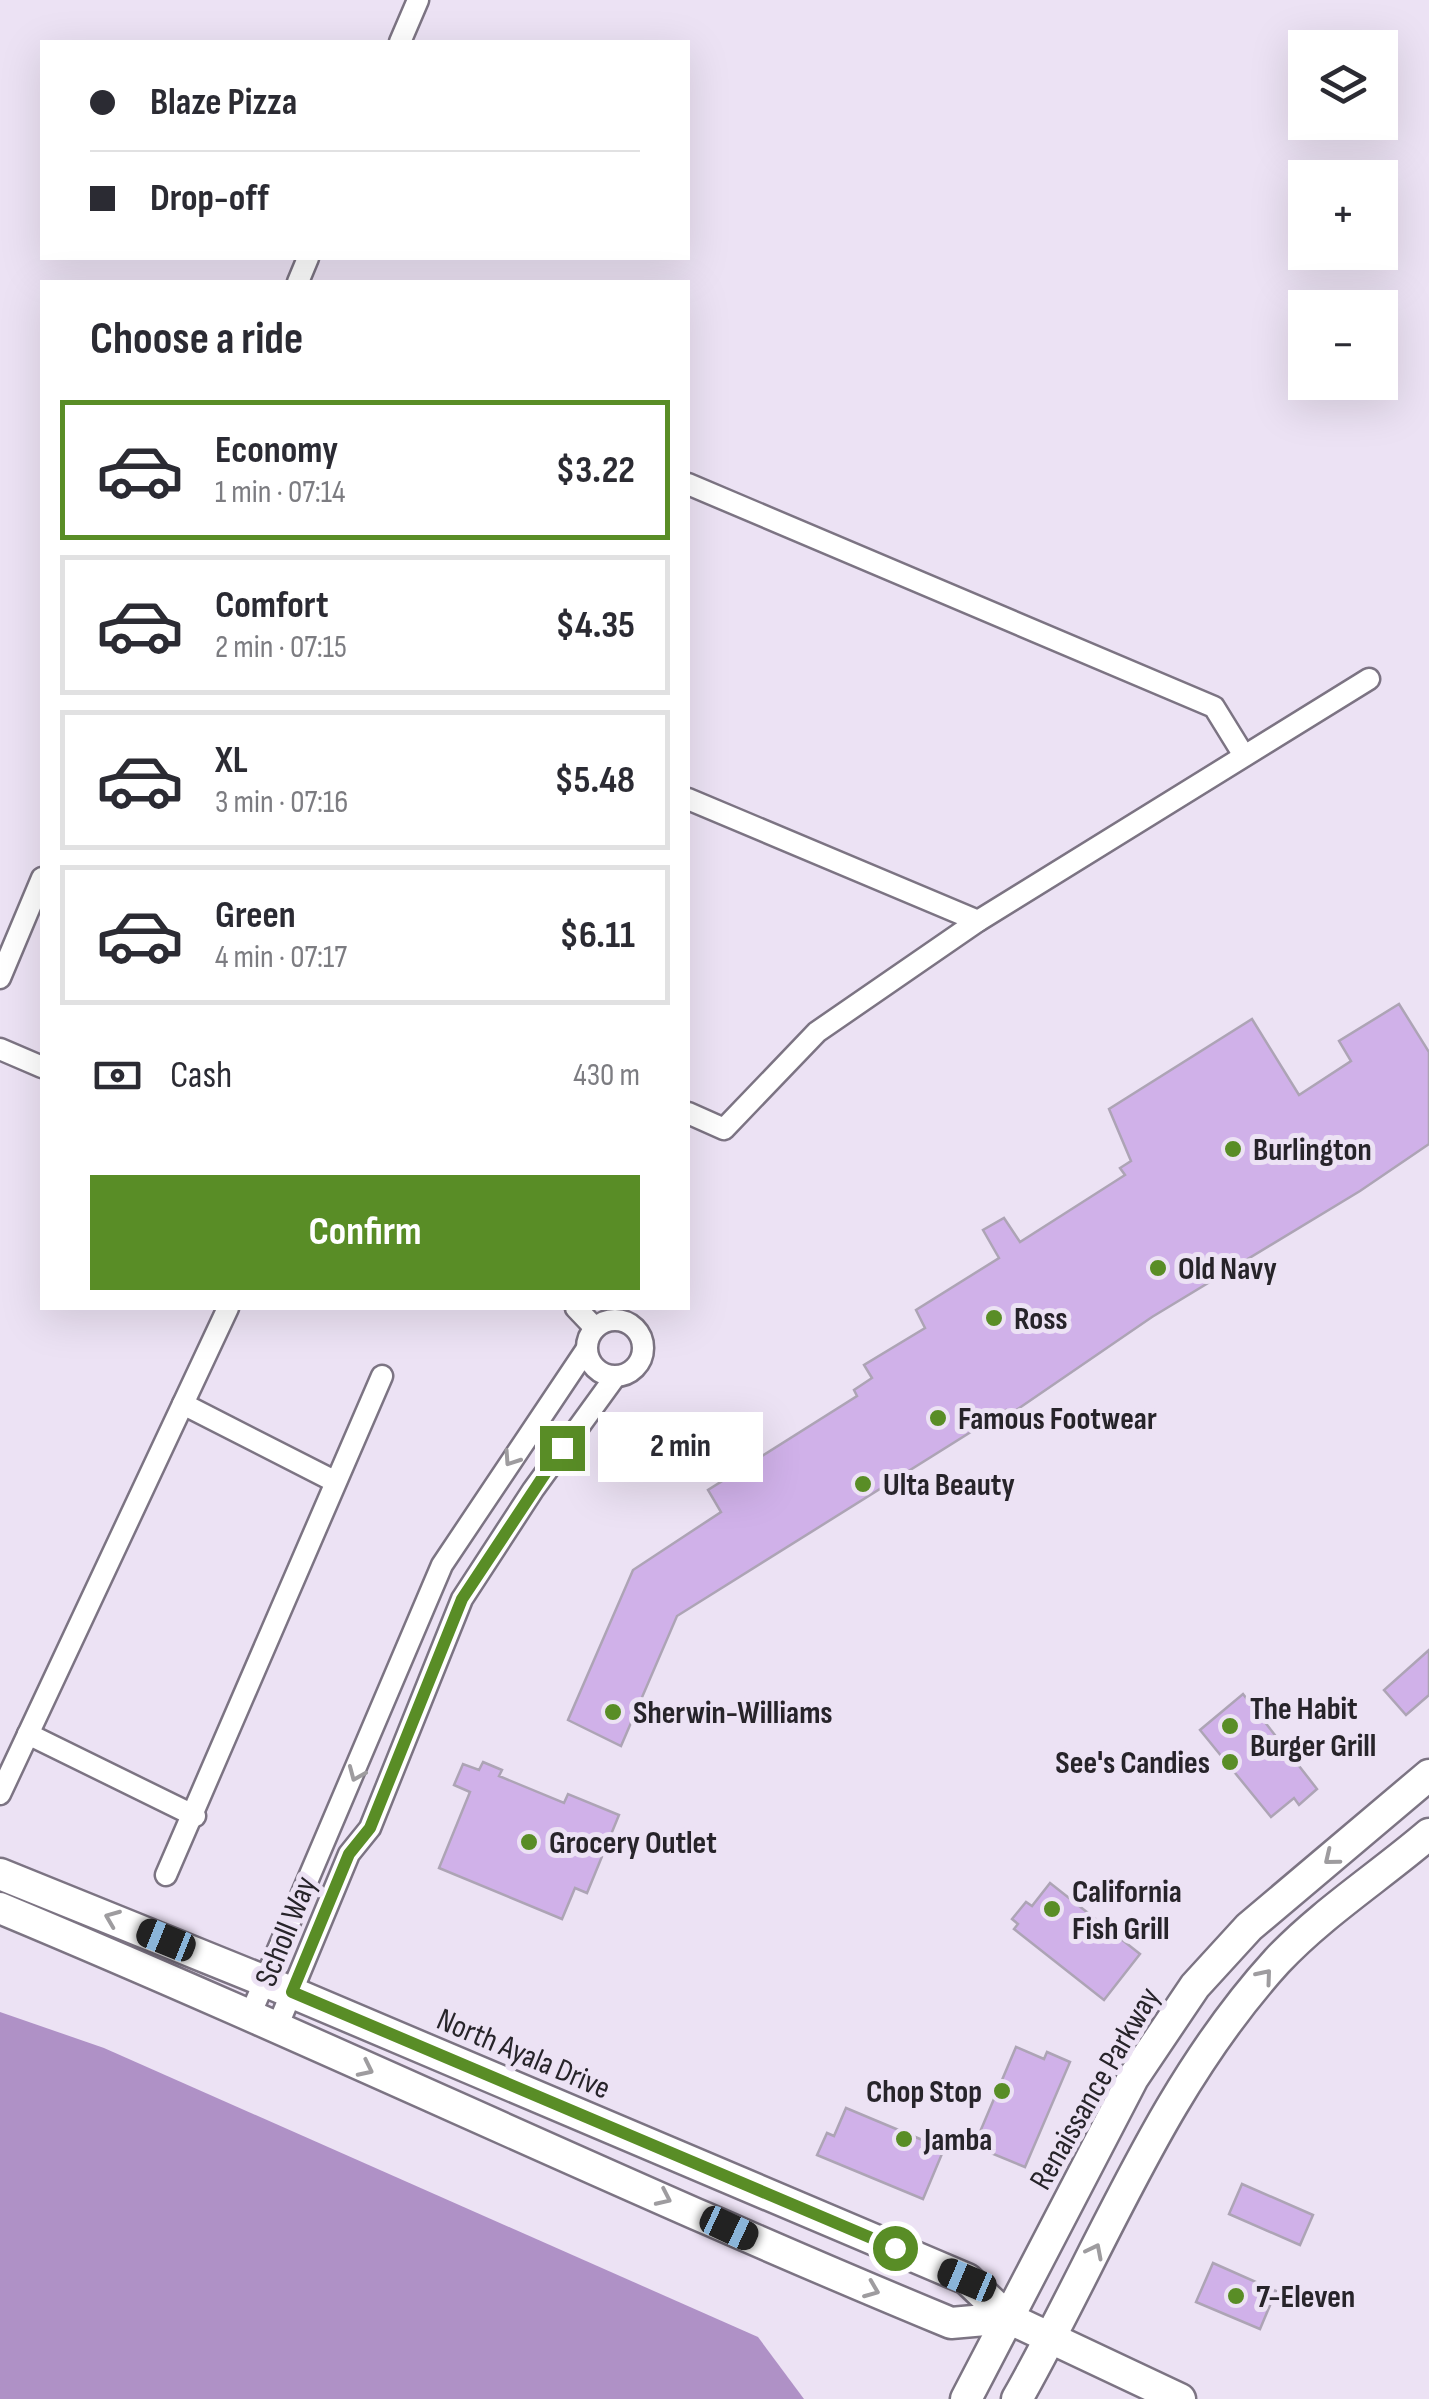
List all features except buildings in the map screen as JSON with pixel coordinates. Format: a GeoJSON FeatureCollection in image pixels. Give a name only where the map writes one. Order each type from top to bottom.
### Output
{"type":"FeatureCollection","features":[{"type":"Feature","properties":{"kind":"main road","name":"Renaissance Parkway"},"geometry":{"type":"LineString","coordinates":[[966,2399],[1134,2078],[1195,1986],[1249,1927],[1429,1775]]}},
{"type":"Feature","properties":{"kind":"main road"},"geometry":{"type":"LineString","coordinates":[[1017,2399],[1166,2112],[1232,2016],[1279,1958],[1429,1834]]}},
{"type":"Feature","properties":{"kind":"main road","name":"North Ayala Drive"},"geometry":{"type":"LineString","coordinates":[[0,1874],[279,1987],[967,2280],[1008,2318],[1180,2399]]}},
{"type":"Feature","properties":{"kind":"main road","name":"North Ayala Drive"},"geometry":{"type":"LineString","coordinates":[[0,1908],[265,2019],[407,2089],[934,2316],[951,2322],[1008,2318]]}},
{"type":"Feature","properties":{"kind":"street"},"geometry":{"type":"LineString","coordinates":[[401,40],[418,0]]}},
{"type":"Feature","properties":{"kind":"street"},"geometry":{"type":"LineString","coordinates":[[690,485],[1214,707],[1243,754]]}},
{"type":"Feature","properties":{"kind":"street"},"geometry":{"type":"LineString","coordinates":[[690,1114],[724,1129],[817,1032],[978,922],[1369,678]]}},
{"type":"Feature","properties":{"kind":"street"},"geometry":{"type":"LineString","coordinates":[[690,801],[978,922]]}},
{"type":"Feature","properties":{"kind":"street"},"geometry":{"type":"LineString","coordinates":[[0,978],[40,883]]}},
{"type":"Feature","properties":{"kind":"street"},"geometry":{"type":"LineString","coordinates":[[0,1050],[40,1066]]}},
{"type":"Feature","properties":{"kind":"street"},"geometry":{"type":"LineString","coordinates":[[0,1794],[227,1310]]}},
{"type":"Feature","properties":{"kind":"street"},"geometry":{"type":"LineString","coordinates":[[578,1310],[595,1328]]}},
{"type":"Feature","properties":{"kind":"street"},"geometry":{"type":"LineString","coordinates":[[616,1319],[640,1334],[639,1363],[615,1376],[592,1366],[586,1350],[595,1328],[616,1319]]}},
{"type":"Feature","properties":{"kind":"street","name":"Scholl Way"},"geometry":{"type":"LineString","coordinates":[[265,2019],[442,1566],[586,1350]]}},
{"type":"Feature","properties":{"kind":"street"},"geometry":{"type":"LineString","coordinates":[[166,1875],[195,1816],[334,1481],[382,1376]]}},
{"type":"Feature","properties":{"kind":"street","name":"Scholl Way"},"geometry":{"type":"LineString","coordinates":[[265,2019],[349,1854],[370,1828],[462,1599],[615,1376]]}},
{"type":"Feature","properties":{"kind":"street"},"geometry":{"type":"LineString","coordinates":[[183,1404],[334,1481]]}},
{"type":"Feature","properties":{"kind":"street"},"geometry":{"type":"LineString","coordinates":[[534,1425],[562,1448]]}},
{"type":"Feature","properties":{"kind":"street"},"geometry":{"type":"LineString","coordinates":[[28,1734],[195,1816]]}},
{"type":"Feature","properties":{"kind":"shaded area"},"geometry":{"type":"Polygon","coordinates":[[[0,2012],[104,2048],[758,2337],[804,2399],[0,2399],[0,2012]]]}},
{"type":"Feature","properties":{"kind":"place","name":"Burlington"},"geometry":{"type":"Point","coordinates":[1233,1149]}},
{"type":"Feature","properties":{"kind":"place","name":"Old Navy"},"geometry":{"type":"Point","coordinates":[1158,1268]}},
{"type":"Feature","properties":{"kind":"place","name":"Ross"},"geometry":{"type":"Point","coordinates":[994,1318]}},
{"type":"Feature","properties":{"kind":"place","name":"Famous Footwear"},"geometry":{"type":"Point","coordinates":[938,1418]}},
{"type":"Feature","properties":{"kind":"place","name":"Ulta Beauty"},"geometry":{"type":"Point","coordinates":[863,1484]}},
{"type":"Feature","properties":{"kind":"place","name":"Sherwin-Williams"},"geometry":{"type":"Point","coordinates":[613,1712]}},
{"type":"Feature","properties":{"kind":"place","name":"The Habit Burger Grill"},"geometry":{"type":"Point","coordinates":[1230,1726]}},
{"type":"Feature","properties":{"kind":"place","name":"See's Candies"},"geometry":{"type":"Point","coordinates":[1230,1762]}},
{"type":"Feature","properties":{"kind":"place","name":"Grocery Outlet"},"geometry":{"type":"Point","coordinates":[529,1842]}},
{"type":"Feature","properties":{"kind":"place","name":"California Fish Grill"},"geometry":{"type":"Point","coordinates":[1052,1909]}},
{"type":"Feature","properties":{"kind":"place","name":"Chop Stop"},"geometry":{"type":"Point","coordinates":[1002,2091]}},
{"type":"Feature","properties":{"kind":"place","name":"Jamba"},"geometry":{"type":"Point","coordinates":[904,2139]}},
{"type":"Feature","properties":{"kind":"place","name":"7-Eleven"},"geometry":{"type":"Point","coordinates":[1236,2296]}},
{"type":"Feature","properties":{"kind":"route"},"geometry":{"type":"LineString","coordinates":[[562,1448],[462,1599],[370,1828],[349,1854],[292,1992],[895,2248]]}}]}
